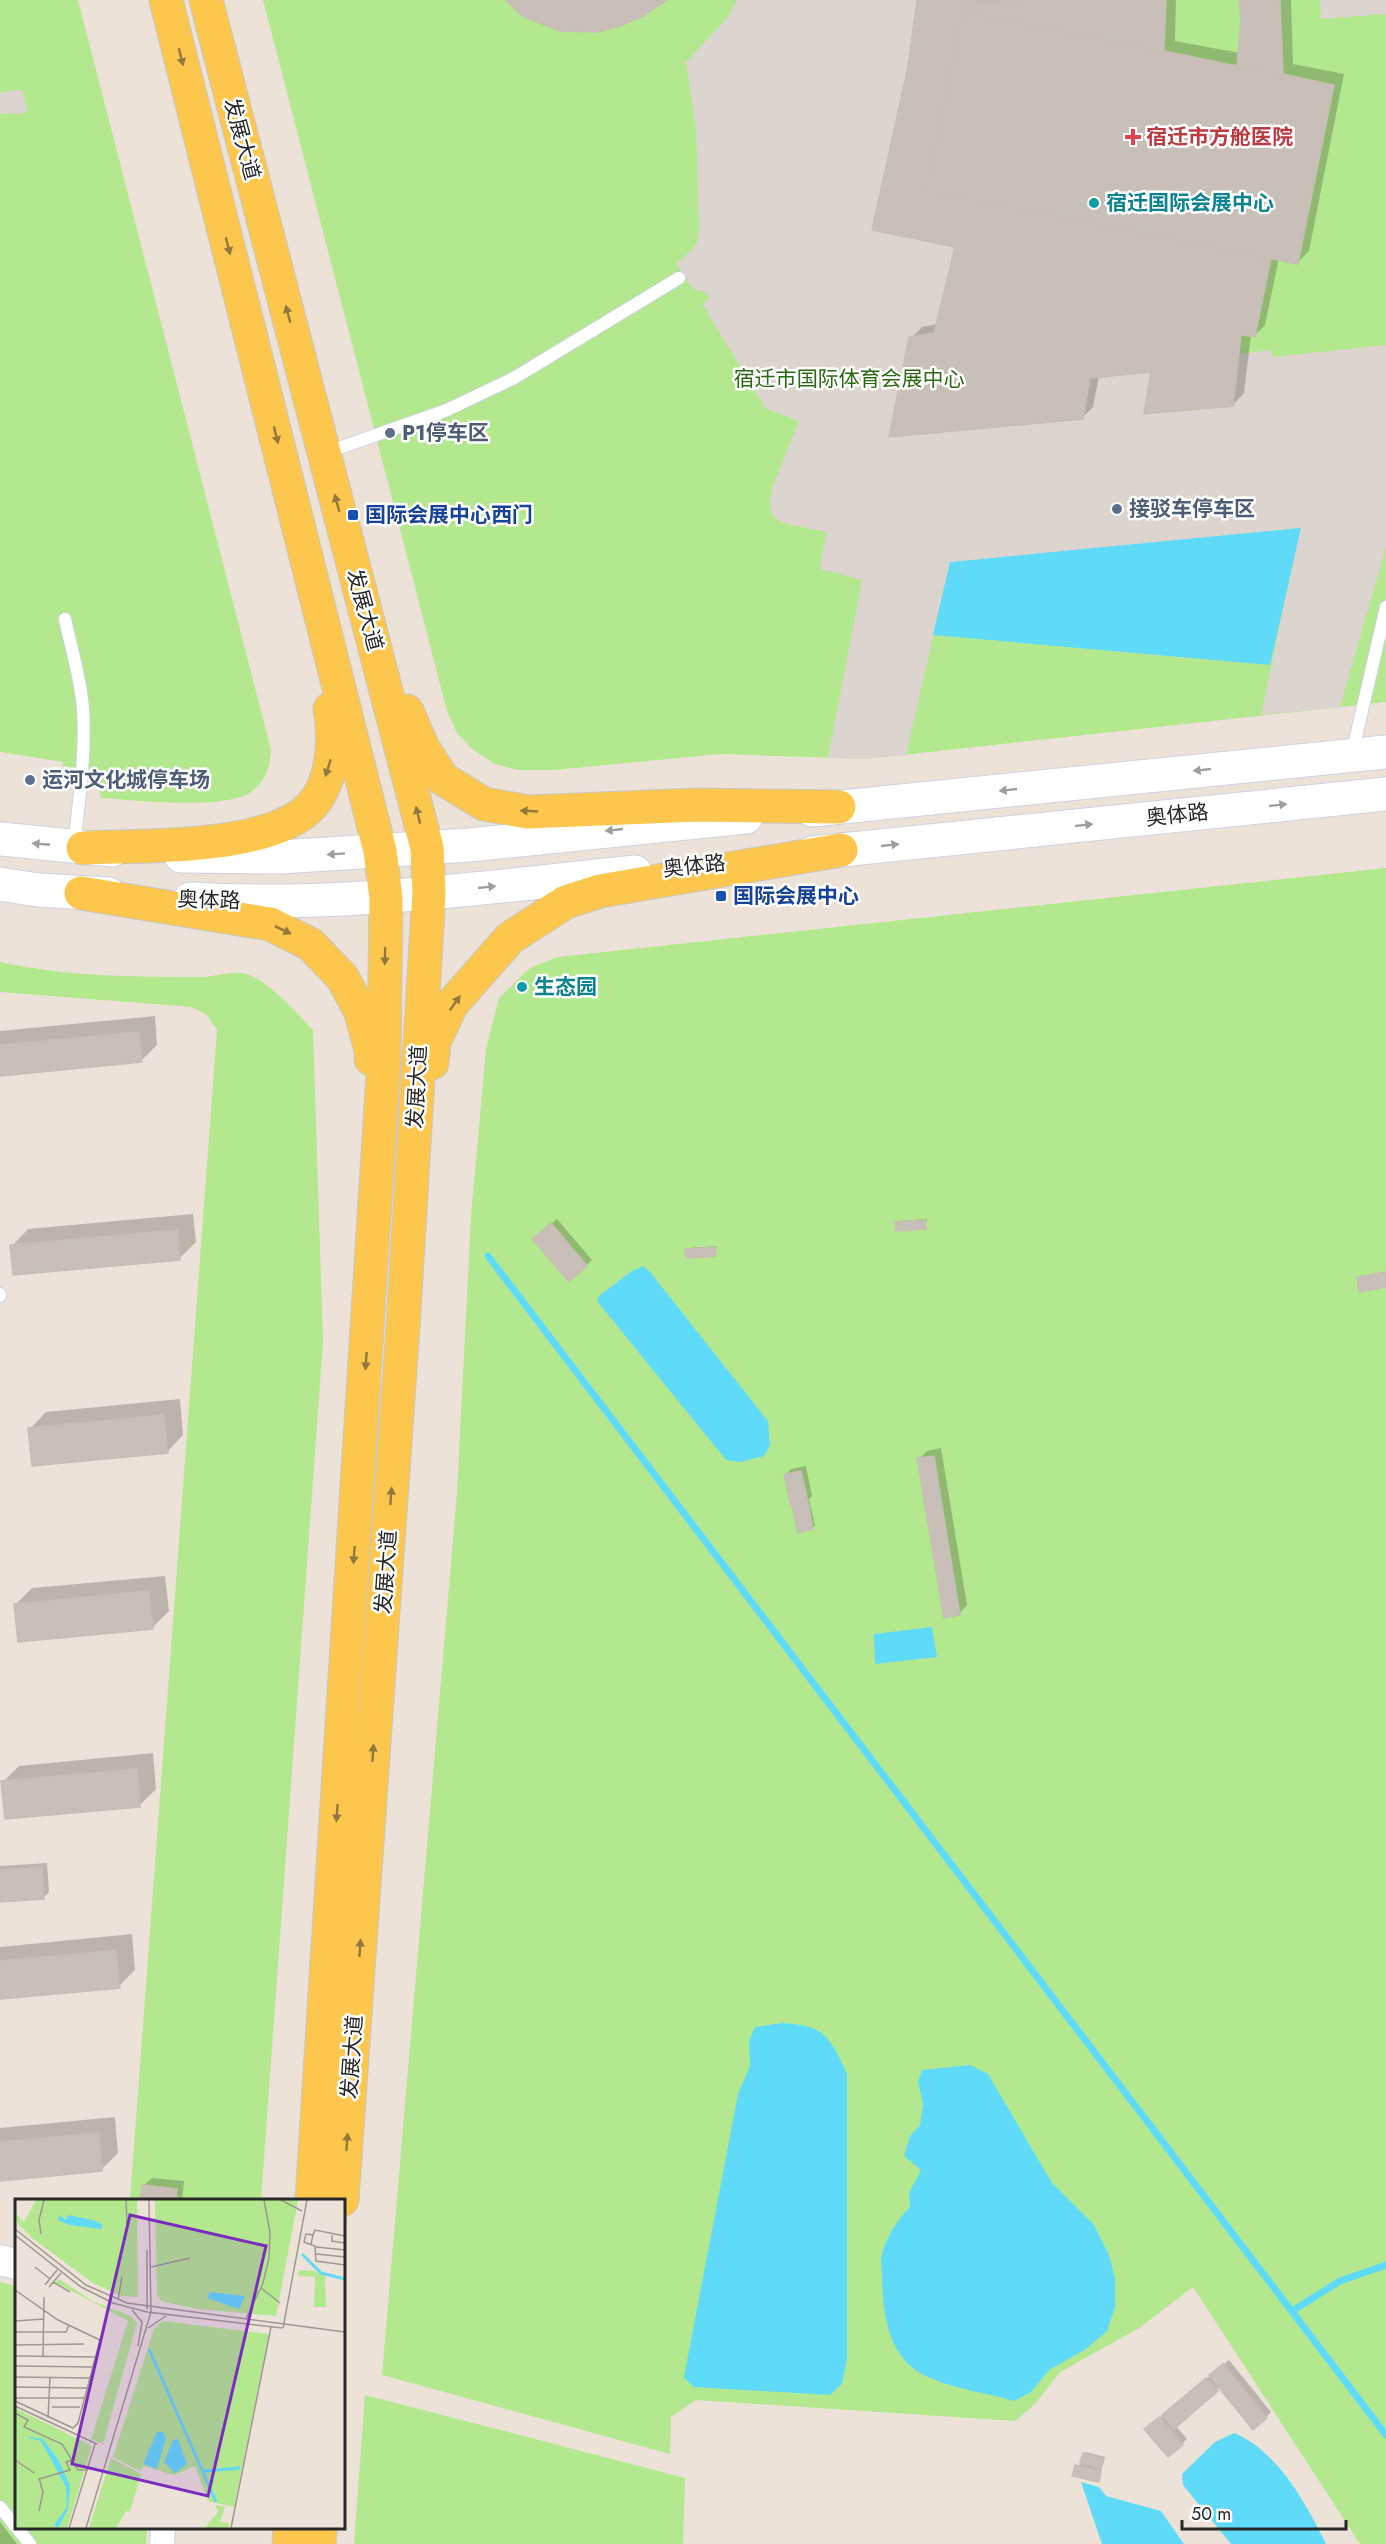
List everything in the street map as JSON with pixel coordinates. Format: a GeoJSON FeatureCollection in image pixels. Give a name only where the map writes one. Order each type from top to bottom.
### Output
{"type":"FeatureCollection","features":[{"type":"Feature","properties":{"kind":"main road","name":"发展大道"},"geometry":{"type":"LineString","coordinates":[[166,0],[380,851],[386,898],[384,1059],[312,2199]]}},
{"type":"Feature","properties":{"kind":"main road","name":"发展大道"},"geometry":{"type":"LineString","coordinates":[[206,0],[426,848],[429,893],[403,1327],[342,2199]]}},
{"type":"Feature","properties":{"kind":"main road"},"geometry":{"type":"LineString","coordinates":[[352,560],[423,748],[443,779],[484,804],[528,812],[697,805],[839,807]]}},
{"type":"Feature","properties":{"kind":"main road"},"geometry":{"type":"LineString","coordinates":[[78,847],[228,841],[269,831],[298,817],[312,804],[321,789],[332,759],[332,722],[308,565]]}},
{"type":"Feature","properties":{"kind":"main road","name":"奥体路"},"geometry":{"type":"LineString","coordinates":[[0,839],[166,855],[280,857],[380,851],[1386,752]]}},
{"type":"Feature","properties":{"kind":"main road","name":"奥体路"},"geometry":{"type":"LineString","coordinates":[[0,884],[230,902],[386,898],[1386,794]]}},
{"type":"Feature","properties":{"kind":"main road"},"geometry":{"type":"LineString","coordinates":[[403,1327],[422,1176],[434,1042],[452,1004],[510,938],[566,903],[600,891],[841,850]]}},
{"type":"Feature","properties":{"kind":"main road"},"geometry":{"type":"LineString","coordinates":[[81,892],[270,924],[310,944],[342,977],[360,1010],[371,1050],[368,1323]]}},
{"type":"Feature","properties":{"kind":"main road"},"geometry":{"type":"LineString","coordinates":[[289,2544],[290,2529]]}},
{"type":"Feature","properties":{"kind":"main road"},"geometry":{"type":"LineString","coordinates":[[319,2544],[320,2529]]}},
{"type":"Feature","properties":{"kind":"street"},"geometry":{"type":"LineString","coordinates":[[0,2260],[15,2264]]}},
{"type":"Feature","properties":{"kind":"street"},"geometry":{"type":"LineString","coordinates":[[162,2544],[164,2529]]}},
{"type":"Feature","properties":{"kind":"lane"},"geometry":{"type":"LineString","coordinates":[[324,453],[447,410],[514,378],[679,278]]}},
{"type":"Feature","properties":{"kind":"lane"},"geometry":{"type":"LineString","coordinates":[[1352,755],[1386,607]]}},
{"type":"Feature","properties":{"kind":"lane"},"geometry":{"type":"LineString","coordinates":[[65,619],[80,689],[83,720],[78,847]]}},
{"type":"Feature","properties":{"kind":"lane"},"geometry":{"type":"LineString","coordinates":[[0,2507],[15,2525]]}},
{"type":"Feature","properties":{"kind":"lane"},"geometry":{"type":"LineString","coordinates":[[19,2529],[30,2544]]}},
{"type":"Feature","properties":{"kind":"green space"},"geometry":{"type":"Polygon","coordinates":[[[0,0],[78,0],[271,750],[270,762],[264,778],[252,791],[240,797],[203,803],[101,798],[97,770],[63,766],[63,762],[0,752],[0,0]]]}},
{"type":"Feature","properties":{"kind":"green space","name":"宿迁市国际体育会展中心"},"geometry":{"type":"Polygon","coordinates":[[[263,0],[1386,0],[1386,702],[866,759],[721,754],[553,770],[518,770],[495,764],[473,750],[457,733],[447,711],[263,0]]]}},
{"type":"Feature","properties":{"kind":"green space"},"geometry":{"type":"Polygon","coordinates":[[[1386,868],[1386,2544],[1360,2544],[1193,2287],[1139,2328],[1060,2372],[1035,2404],[1015,2421],[696,2400],[671,2417],[670,2454],[382,2375],[457,1493],[471,1216],[486,1049],[499,998],[530,968],[558,957],[1386,868]]]}},
{"type":"Feature","properties":{"kind":"green space"},"geometry":{"type":"Polygon","coordinates":[[[0,962],[73,973],[122,976],[202,977],[242,973],[271,988],[313,1030],[323,1342],[261,2199],[130,2199],[217,1030],[207,1015],[192,1007],[0,992],[0,962]]]}},
{"type":"Feature","properties":{"kind":"green space"},"geometry":{"type":"Polygon","coordinates":[[[0,2282],[15,2286],[15,2529],[147,2529],[146,2544],[0,2544],[0,2282]]]}},
{"type":"Feature","properties":{"kind":"green space"},"geometry":{"type":"Polygon","coordinates":[[[365,2395],[685,2478],[683,2544],[354,2544],[365,2395]]]}},
{"type":"Feature","properties":{"kind":"shaded area"},"geometry":{"type":"Polygon","coordinates":[[[737,0],[917,0],[908,67],[872,230],[955,247],[934,333],[909,337],[889,437],[1083,419],[1090,378],[1151,372],[1144,414],[1233,406],[1239,354],[1272,350],[1272,357],[1386,345],[1386,547],[1340,707],[1261,715],[1300,528],[950,563],[906,755],[866,759],[828,758],[862,580],[820,569],[826,532],[787,524],[775,518],[771,511],[772,489],[799,421],[766,409],[702,304],[710,298],[705,292],[693,289],[676,264],[692,250],[698,241],[699,229],[696,128],[686,62],[728,17],[737,0]]]}},
{"type":"Feature","properties":{"kind":"shaded area"},"geometry":{"type":"Polygon","coordinates":[[[1320,0],[1386,0],[1386,14],[1321,19],[1320,0]]]}},
{"type":"Feature","properties":{"kind":"shaded area"},"geometry":{"type":"Polygon","coordinates":[[[22,90],[28,113],[0,114],[0,92],[22,90]]]}},
{"type":"Feature","properties":{"kind":"water"},"geometry":{"type":"Polygon","coordinates":[[[1301,528],[1270,665],[933,635],[950,562],[1301,528]]]}},
{"type":"Feature","properties":{"kind":"water"},"geometry":{"type":"Polygon","coordinates":[[[643,1266],[768,1421],[770,1445],[764,1456],[740,1462],[726,1460],[597,1301],[599,1296],[632,1271],[643,1266]]]}},
{"type":"Feature","properties":{"kind":"water"},"geometry":{"type":"Polygon","coordinates":[[[932,1627],[937,1657],[875,1664],[874,1634],[932,1627]]]}},
{"type":"Feature","properties":{"kind":"water"},"geometry":{"type":"Polygon","coordinates":[[[782,2023],[808,2027],[824,2035],[836,2051],[847,2074],[847,2359],[842,2384],[830,2395],[693,2387],[684,2377],[738,2094],[750,2066],[749,2041],[755,2027],[782,2023]]]}},
{"type":"Feature","properties":{"kind":"water"},"geometry":{"type":"Polygon","coordinates":[[[970,2065],[988,2074],[1052,2183],[1094,2225],[1109,2255],[1115,2278],[1115,2307],[1107,2331],[1086,2349],[1049,2370],[1031,2392],[1014,2401],[944,2383],[910,2366],[894,2344],[889,2332],[884,2304],[882,2254],[893,2229],[910,2207],[909,2193],[921,2170],[904,2156],[910,2136],[920,2125],[923,2104],[918,2081],[922,2070],[970,2065]]]}},
{"type":"Feature","properties":{"kind":"water"},"geometry":{"type":"Polygon","coordinates":[[[1234,2433],[1250,2441],[1277,2465],[1300,2496],[1326,2544],[1231,2544],[1183,2485],[1182,2474],[1215,2442],[1234,2433]]]}},
{"type":"Feature","properties":{"kind":"water"},"geometry":{"type":"Polygon","coordinates":[[[1081,2482],[1099,2487],[1106,2496],[1161,2511],[1184,2544],[1102,2544],[1081,2482]]]}},
{"type":"Feature","properties":{"kind":"building"},"geometry":{"type":"Polygon","coordinates":[[[506,0],[667,0],[643,16],[623,25],[597,32],[560,31],[522,16],[506,0]]]}},
{"type":"Feature","properties":{"kind":"building","name":"宿迁国际会展中心"},"geometry":{"type":"Polygon","coordinates":[[[917,0],[1166,0],[1164,51],[1237,66],[1241,18],[1239,0],[1280,0],[1283,74],[1334,85],[1298,264],[1271,258],[1255,337],[1241,335],[1233,406],[1144,414],[1151,372],[1090,378],[1083,419],[889,437],[909,337],[934,333],[955,247],[872,230],[908,67],[917,0]]]}},
{"type":"Feature","properties":{"kind":"building"},"geometry":{"type":"Polygon","coordinates":[[[967,0],[1025,0],[967,3],[967,0]]]}},
{"type":"Feature","properties":{"kind":"building"},"geometry":{"type":"Polygon","coordinates":[[[962,12],[1334,85],[1298,264],[926,191],[962,12]]]}},
{"type":"Feature","properties":{"kind":"building"},"geometry":{"type":"Polygon","coordinates":[[[139,1032],[142,1062],[0,1076],[0,1045],[139,1032]]]}},
{"type":"Feature","properties":{"kind":"building"},"geometry":{"type":"Polygon","coordinates":[[[925,1220],[926,1229],[896,1231],[895,1222],[925,1220]]]}},
{"type":"Feature","properties":{"kind":"building"},"geometry":{"type":"Polygon","coordinates":[[[551,1223],[587,1266],[569,1282],[532,1239],[551,1223]]]}},
{"type":"Feature","properties":{"kind":"building"},"geometry":{"type":"Polygon","coordinates":[[[177,1230],[180,1260],[13,1275],[10,1245],[177,1230]]]}},
{"type":"Feature","properties":{"kind":"building"},"geometry":{"type":"Polygon","coordinates":[[[715,1247],[716,1256],[686,1258],[685,1249],[715,1247]]]}},
{"type":"Feature","properties":{"kind":"building"},"geometry":{"type":"Polygon","coordinates":[[[1386,1272],[1386,1287],[1359,1292],[1357,1277],[1386,1272]]]}},
{"type":"Feature","properties":{"kind":"building"},"geometry":{"type":"Polygon","coordinates":[[[164,1415],[168,1453],[32,1466],[28,1428],[164,1415]]]}},
{"type":"Feature","properties":{"kind":"building"},"geometry":{"type":"Polygon","coordinates":[[[934,1456],[960,1615],[944,1618],[917,1458],[934,1456]]]}},
{"type":"Feature","properties":{"kind":"building"},"geometry":{"type":"Polygon","coordinates":[[[801,1471],[808,1502],[791,1506],[784,1474],[801,1471]]]}},
{"type":"Feature","properties":{"kind":"building"},"geometry":{"type":"Polygon","coordinates":[[[808,1502],[813,1529],[798,1533],[792,1506],[808,1502]]]}},
{"type":"Feature","properties":{"kind":"building"},"geometry":{"type":"Polygon","coordinates":[[[149,1591],[153,1629],[18,1642],[14,1604],[149,1591]]]}},
{"type":"Feature","properties":{"kind":"building"},"geometry":{"type":"Polygon","coordinates":[[[137,1769],[140,1807],[5,1819],[1,1781],[137,1769]]]}},
{"type":"Feature","properties":{"kind":"building"},"geometry":{"type":"Polygon","coordinates":[[[42,1867],[44,1899],[0,1902],[0,1870],[42,1867]]]}},
{"type":"Feature","properties":{"kind":"building"},"geometry":{"type":"Polygon","coordinates":[[[116,1950],[120,1988],[0,1999],[0,1961],[116,1950]]]}},
{"type":"Feature","properties":{"kind":"building"},"geometry":{"type":"Polygon","coordinates":[[[99,2133],[102,2171],[0,2181],[0,2142],[99,2133]]]}},
{"type":"Feature","properties":{"kind":"building"},"geometry":{"type":"Polygon","coordinates":[[[142,2185],[177,2189],[176,2199],[140,2199],[142,2185]]]}},
{"type":"Feature","properties":{"kind":"building"},"geometry":{"type":"Polygon","coordinates":[[[1223,2364],[1267,2418],[1253,2430],[1209,2375],[1223,2364]]]}},
{"type":"Feature","properties":{"kind":"building"},"geometry":{"type":"Polygon","coordinates":[[[1206,2378],[1218,2391],[1174,2429],[1162,2415],[1206,2378]]]}},
{"type":"Feature","properties":{"kind":"building"},"geometry":{"type":"Polygon","coordinates":[[[1159,2417],[1183,2445],[1168,2457],[1144,2429],[1159,2417]]]}},
{"type":"Feature","properties":{"kind":"building"},"geometry":{"type":"Polygon","coordinates":[[[1083,2453],[1104,2459],[1101,2468],[1080,2463],[1083,2453]]]}},
{"type":"Feature","properties":{"kind":"building"},"geometry":{"type":"Polygon","coordinates":[[[1075,2465],[1101,2471],[1099,2482],[1072,2476],[1075,2465]]]}},
{"type":"Feature","properties":{"kind":"waterway"},"geometry":{"type":"LineString","coordinates":[[488,1256],[1386,2435]]}},
{"type":"Feature","properties":{"kind":"waterway"},"geometry":{"type":"LineString","coordinates":[[1292,2311],[1340,2281],[1386,2265]]}},
{"type":"Feature","properties":{"kind":"place","name":"宿迁市方舱医院"},"geometry":{"type":"Point","coordinates":[1133,137]}},
{"type":"Feature","properties":{"kind":"place","name":"宿迁国际会展中心"},"geometry":{"type":"Point","coordinates":[1094,203]}},
{"type":"Feature","properties":{"kind":"place","name":"P1停车区"},"geometry":{"type":"Point","coordinates":[390,433]}},
{"type":"Feature","properties":{"kind":"place","name":"接驳车停车区"},"geometry":{"type":"Point","coordinates":[1117,509]}},
{"type":"Feature","properties":{"kind":"place","name":"国际会展中心西门"},"geometry":{"type":"Point","coordinates":[353,515]}},
{"type":"Feature","properties":{"kind":"place","name":"运河文化城停车场"},"geometry":{"type":"Point","coordinates":[30,780]}},
{"type":"Feature","properties":{"kind":"place","name":"国际会展中心"},"geometry":{"type":"Point","coordinates":[721,896]}},
{"type":"Feature","properties":{"kind":"place","name":"生态园"},"geometry":{"type":"Point","coordinates":[522,987]}}]}
